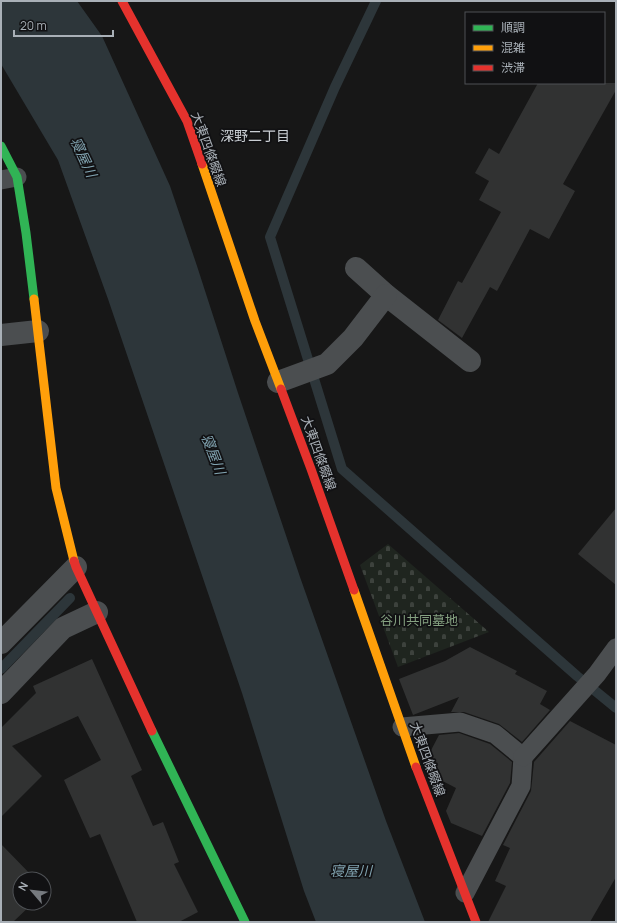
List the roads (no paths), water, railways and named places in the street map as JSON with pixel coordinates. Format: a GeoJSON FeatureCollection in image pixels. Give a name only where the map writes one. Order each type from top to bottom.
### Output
{"type":"FeatureCollection","features":[{"type":"Feature","properties":{"kind":"main road","name":"大東四條畷線"},"geometry":{"type":"LineString","coordinates":[[122,1],[138,28],[187,121],[253,314],[311,469],[422,783],[476,922]]}},
{"type":"Feature","properties":{"kind":"main road"},"geometry":{"type":"LineString","coordinates":[[1,146],[26,233],[56,488],[76,567],[140,707],[245,922]]}},
{"type":"Feature","properties":{"kind":"street"},"geometry":{"type":"LineString","coordinates":[[356,268],[386,295],[470,361]]}},
{"type":"Feature","properties":{"kind":"street"},"geometry":{"type":"LineString","coordinates":[[278,382],[328,364],[353,338],[386,295]]}},
{"type":"Feature","properties":{"kind":"street"},"geometry":{"type":"LineString","coordinates":[[1,336],[38,331]]}},
{"type":"Feature","properties":{"kind":"street"},"geometry":{"type":"LineString","coordinates":[[1,643],[76,567]]}},
{"type":"Feature","properties":{"kind":"street"},"geometry":{"type":"LineString","coordinates":[[1,693],[63,628],[97,612]]}},
{"type":"Feature","properties":{"kind":"lane"},"geometry":{"type":"LineString","coordinates":[[465,893],[521,786],[524,757],[596,674],[616,648]]}},
{"type":"Feature","properties":{"kind":"lane"},"geometry":{"type":"LineString","coordinates":[[402,727],[460,722],[495,734],[524,757]]}},
{"type":"Feature","properties":{"kind":"water","name":"寝屋川"},"geometry":{"type":"Polygon","coordinates":[[[1,1],[77,1],[102,36],[170,186],[300,577],[386,821],[425,922],[316,922],[304,891],[242,693],[108,299],[58,160],[1,64],[1,1]]]}},
{"type":"Feature","properties":{"kind":"waterway"},"geometry":{"type":"LineString","coordinates":[[376,1],[335,87],[270,237],[342,469],[577,676],[616,708]]}},
{"type":"Feature","properties":{"kind":"waterway"},"geometry":{"type":"LineString","coordinates":[[1,669],[70,598]]}},
{"type":"Feature","properties":{"kind":"district","name":"深野二丁目"},"geometry":{"type":"Point","coordinates":[255,135]}},
{"type":"Feature","properties":{"kind":"park label","name":"谷川共同墓地"},"geometry":{"type":"Point","coordinates":[419,620]}}]}
